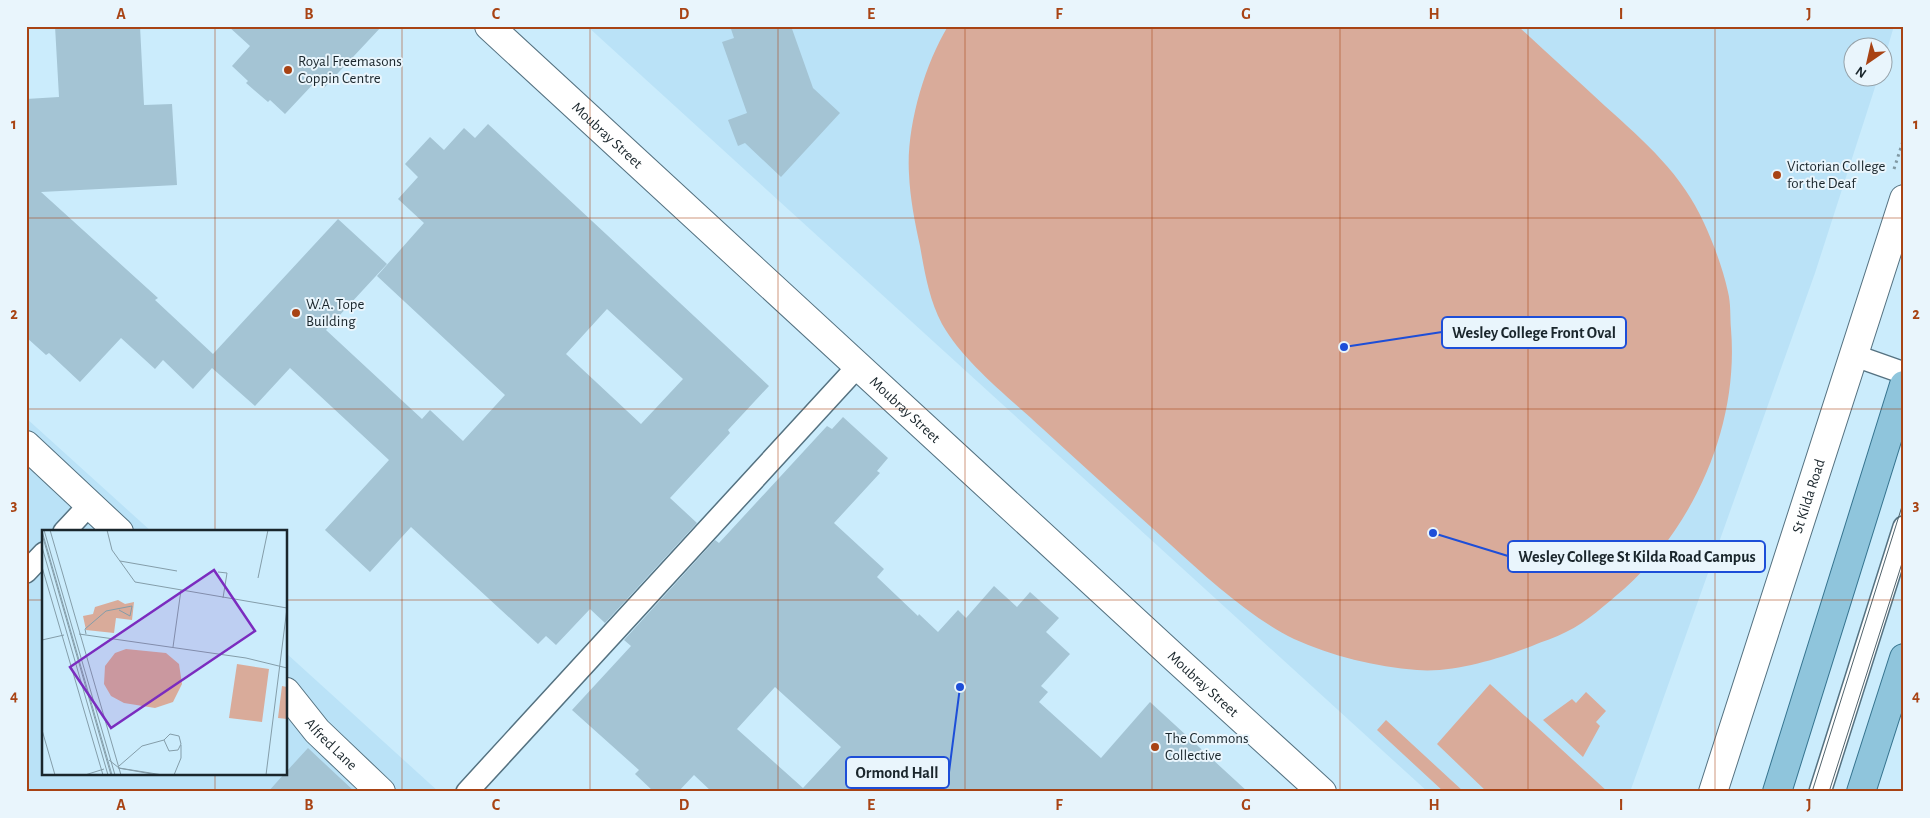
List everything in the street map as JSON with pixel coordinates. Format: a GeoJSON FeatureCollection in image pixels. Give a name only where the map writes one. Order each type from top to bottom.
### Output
{"type":"FeatureCollection","features":[{"type":"Feature","properties":{"kind":"main road"},"geometry":{"type":"LineString","coordinates":[[1777,792],[1904,385]]}},
{"type":"Feature","properties":{"kind":"main road"},"geometry":{"type":"LineString","coordinates":[[1861,792],[1904,658]]}},
{"type":"Feature","properties":{"kind":"street","name":"Moubray Street"},"geometry":{"type":"LineString","coordinates":[[489,26],[1322,792]]}},
{"type":"Feature","properties":{"kind":"street","name":"St Kilda Road"},"geometry":{"type":"LineString","coordinates":[[1713,792],[1904,199]]}},
{"type":"Feature","properties":{"kind":"street"},"geometry":{"type":"LineString","coordinates":[[26,445],[117,530]]}},
{"type":"Feature","properties":{"kind":"street","name":"Alfred Lane"},"geometry":{"type":"LineString","coordinates":[[288,695],[317,731],[381,792]]}},
{"type":"Feature","properties":{"kind":"lane"},"geometry":{"type":"LineString","coordinates":[[1853,354],[1904,372]]}},
{"type":"Feature","properties":{"kind":"lane"},"geometry":{"type":"LineString","coordinates":[[467,792],[858,366]]}},
{"type":"Feature","properties":{"kind":"lane"},"geometry":{"type":"LineString","coordinates":[[66,530],[90,504]]}},
{"type":"Feature","properties":{"kind":"lane"},"geometry":{"type":"LineString","coordinates":[[1820,792],[1904,527]]}},
{"type":"Feature","properties":{"kind":"lane"},"geometry":{"type":"LineString","coordinates":[[26,572],[42,555]]}},
{"type":"Feature","properties":{"kind":"path"},"geometry":{"type":"LineString","coordinates":[[1904,111],[1904,126]]}},
{"type":"Feature","properties":{"kind":"shaded area"},"geometry":{"type":"Polygon","coordinates":[[[587,26],[1894,26],[1890,38],[1842,38],[1842,88],[1875,88],[1815,273],[1630,792],[1428,792],[587,26]]]}},
{"type":"Feature","properties":{"kind":"shaded area"},"geometry":{"type":"Polygon","coordinates":[[[948,26],[1518,26],[1634,132],[1674,174],[1685,189],[1704,223],[1724,275],[1730,301],[1731,329],[1732,365],[1728,401],[1719,437],[1707,471],[1691,504],[1672,535],[1624,589],[1574,628],[1519,651],[1476,664],[1446,669],[1417,670],[1354,660],[1323,651],[1294,639],[1262,620],[1199,570],[1002,392],[962,352],[942,324],[931,296],[924,266],[912,201],[909,156],[910,137],[924,78],[948,26]]]}},
{"type":"Feature","properties":{"kind":"shaded area"},"geometry":{"type":"Polygon","coordinates":[[[26,418],[150,530],[42,530],[42,776],[288,776],[288,655],[439,792],[26,792],[26,418]]]}},
{"type":"Feature","properties":{"kind":"shaded area"},"geometry":{"type":"Polygon","coordinates":[[[1490,684],[1608,792],[1487,792],[1437,744],[1490,684]]]}},
{"type":"Feature","properties":{"kind":"shaded area"},"geometry":{"type":"Polygon","coordinates":[[[1586,692],[1606,711],[1596,722],[1600,726],[1583,757],[1543,720],[1572,699],[1576,703],[1586,692]]]}},
{"type":"Feature","properties":{"kind":"shaded area"},"geometry":{"type":"Polygon","coordinates":[[[1386,720],[1464,792],[1444,792],[1377,730],[1386,720]]]}},
{"type":"Feature","properties":{"kind":"building"},"geometry":{"type":"Polygon","coordinates":[[[55,26],[140,26],[144,105],[172,104],[177,185],[41,192],[158,298],[155,300],[213,354],[338,219],[387,264],[326,330],[422,419],[430,410],[463,441],[505,395],[377,276],[424,223],[398,199],[418,177],[405,164],[430,137],[444,150],[464,128],[475,138],[488,124],[769,386],[728,430],[730,433],[670,498],[697,523],[605,623],[590,609],[556,645],[546,636],[538,644],[411,527],[370,572],[325,530],[389,460],[290,368],[255,406],[212,368],[193,389],[163,360],[155,369],[121,338],[80,382],[49,353],[46,355],[26,337],[26,99],[59,97],[55,26]],[[607,309],[566,354],[641,424],[683,379],[607,309]]]}},
{"type":"Feature","properties":{"kind":"building","name":"Royal Freemasons Coppin Centre"},"geometry":{"type":"Polygon","coordinates":[[[228,26],[382,26],[324,88],[316,81],[285,114],[270,100],[268,102],[246,83],[248,81],[232,66],[250,46],[228,26]]]}},
{"type":"Feature","properties":{"kind":"building"},"geometry":{"type":"Polygon","coordinates":[[[730,26],[791,26],[813,88],[840,113],[781,177],[745,143],[738,146],[728,120],[747,113],[722,42],[734,38],[730,26]]]}},
{"type":"Feature","properties":{"kind":"building"},"geometry":{"type":"Polygon","coordinates":[[[843,417],[888,458],[877,471],[880,473],[834,523],[884,569],[877,577],[918,616],[919,614],[938,632],[958,610],[966,618],[994,586],[1017,607],[1030,592],[1059,618],[1046,632],[1070,654],[1041,686],[1048,692],[1039,702],[1101,758],[1150,702],[1248,792],[712,792],[694,775],[678,792],[654,792],[635,774],[639,770],[572,710],[631,646],[624,640],[715,540],[719,543],[827,426],[832,429],[843,417]],[[775,687],[737,729],[803,788],[841,747],[775,687]]]}},
{"type":"Feature","properties":{"kind":"building"},"geometry":{"type":"Polygon","coordinates":[[[308,748],[355,792],[268,792],[282,776],[288,776],[288,770],[308,748]]]}},
{"type":"Feature","properties":{"kind":"tram line"},"geometry":{"type":"LineString","coordinates":[[1812,792],[1904,500]]}},
{"type":"Feature","properties":{"kind":"tram line"},"geometry":{"type":"LineString","coordinates":[[1829,792],[1904,557]]}},
{"type":"Feature","properties":{"kind":"place","name":"Royal Freemasons Coppin Centre"},"geometry":{"type":"Point","coordinates":[288,70]}},
{"type":"Feature","properties":{"kind":"place","name":"Victorian College for the Deaf"},"geometry":{"type":"Point","coordinates":[1777,175]}},
{"type":"Feature","properties":{"kind":"place","name":"W.A. Tope Building"},"geometry":{"type":"Point","coordinates":[296,313]}},
{"type":"Feature","properties":{"kind":"place","name":"Wesley College Front Oval"},"geometry":{"type":"Point","coordinates":[1344,347]}},
{"type":"Feature","properties":{"kind":"place","name":"Wesley College St Kilda Road Campus"},"geometry":{"type":"Point","coordinates":[1433,533]}},
{"type":"Feature","properties":{"kind":"place","name":"Ormond Hall"},"geometry":{"type":"Point","coordinates":[960,687]}},
{"type":"Feature","properties":{"kind":"place","name":"The Commons Collective"},"geometry":{"type":"Point","coordinates":[1155,747]}}]}
